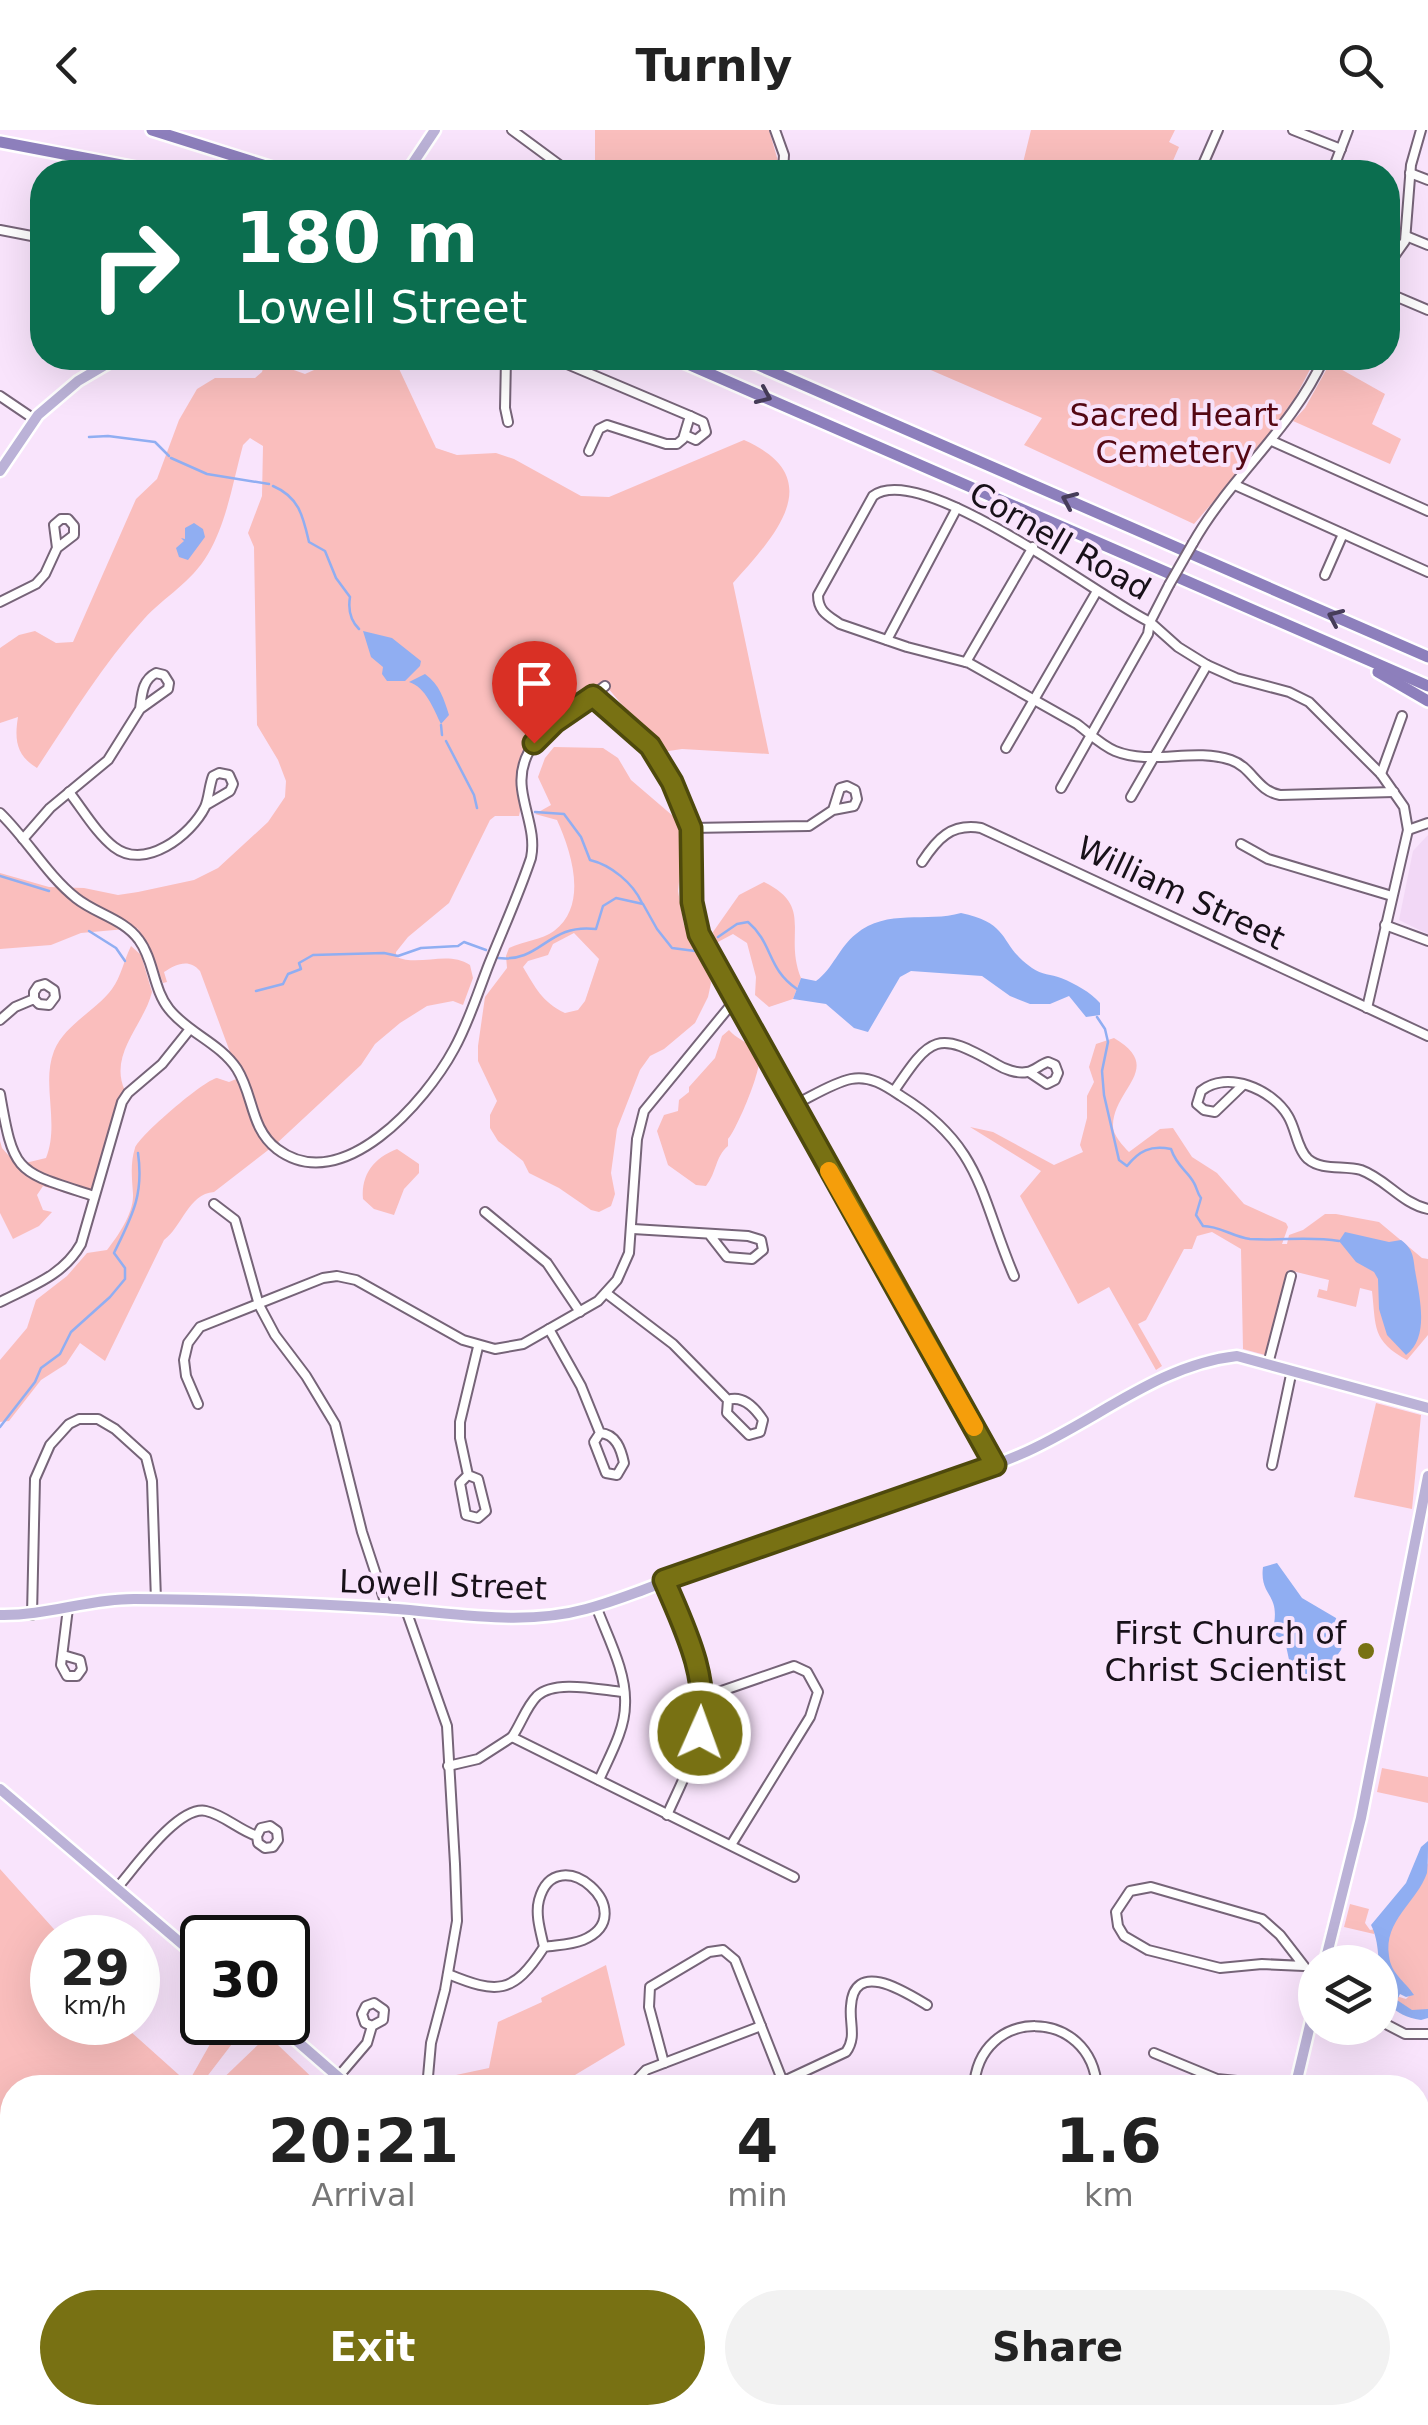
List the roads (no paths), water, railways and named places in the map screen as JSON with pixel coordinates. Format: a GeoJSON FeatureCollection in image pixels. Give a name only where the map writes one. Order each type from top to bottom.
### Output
{"type":"FeatureCollection","features":[{"type":"Feature","properties":{"kind":"highway"},"geometry":{"type":"LineString","coordinates":[[152,130],[247,160]]}},
{"type":"Feature","properties":{"kind":"highway"},"geometry":{"type":"LineString","coordinates":[[0,142],[95,160]]}},
{"type":"Feature","properties":{"kind":"highway"},"geometry":{"type":"LineString","coordinates":[[702,370],[1428,686]]}},
{"type":"Feature","properties":{"kind":"highway"},"geometry":{"type":"LineString","coordinates":[[770,370],[1428,654]]}},
{"type":"Feature","properties":{"kind":"highway"},"geometry":{"type":"LineString","coordinates":[[1355,655],[1428,701]]}},
{"type":"Feature","properties":{"kind":"main road"},"geometry":{"type":"LineString","coordinates":[[415,160],[435,130]]}},
{"type":"Feature","properties":{"kind":"main road"},"geometry":{"type":"LineString","coordinates":[[0,472],[34,419],[97,370]]}},
{"type":"Feature","properties":{"kind":"main road","name":"Lowell Street"},"geometry":{"type":"LineString","coordinates":[[0,1615],[32,1615],[110,1600],[156,1600],[387,1608],[531,1618],[558,1616],[995,1465],[1193,1364],[1237,1356],[1428,1408]]}},
{"type":"Feature","properties":{"kind":"main road"},"geometry":{"type":"LineString","coordinates":[[1329,1945],[1361,1818],[1428,1476]]}},
{"type":"Feature","properties":{"kind":"main road"},"geometry":{"type":"LineString","coordinates":[[0,1789],[180,1942]]}},
{"type":"Feature","properties":{"kind":"main road"},"geometry":{"type":"LineString","coordinates":[[302,2045],[337,2075]]}},
{"type":"Feature","properties":{"kind":"main road"},"geometry":{"type":"LineString","coordinates":[[1298,2075],[1305,2045]]}},
{"type":"Feature","properties":{"kind":"street"},"geometry":{"type":"LineString","coordinates":[[512,130],[553,160]]}},
{"type":"Feature","properties":{"kind":"street"},"geometry":{"type":"LineString","coordinates":[[775,130],[784,160]]}},
{"type":"Feature","properties":{"kind":"street"},"geometry":{"type":"LineString","coordinates":[[1207,160],[1218,130]]}},
{"type":"Feature","properties":{"kind":"street"},"geometry":{"type":"LineString","coordinates":[[1293,130],[1341,149]]}},
{"type":"Feature","properties":{"kind":"street"},"geometry":{"type":"LineString","coordinates":[[1337,160],[1348,130]]}},
{"type":"Feature","properties":{"kind":"street"},"geometry":{"type":"LineString","coordinates":[[1400,248],[1406,236],[1410,173],[1421,130]]}},
{"type":"Feature","properties":{"kind":"street"},"geometry":{"type":"LineString","coordinates":[[1410,173],[1428,180]]}},
{"type":"Feature","properties":{"kind":"street"},"geometry":{"type":"LineString","coordinates":[[0,230],[30,236]]}},
{"type":"Feature","properties":{"kind":"street"},"geometry":{"type":"LineString","coordinates":[[1406,236],[1428,245]]}},
{"type":"Feature","properties":{"kind":"street"},"geometry":{"type":"LineString","coordinates":[[1400,298],[1428,310]]}},
{"type":"Feature","properties":{"kind":"street"},"geometry":{"type":"LineString","coordinates":[[506,370],[504,408],[508,422]]}},
{"type":"Feature","properties":{"kind":"street"},"geometry":{"type":"LineString","coordinates":[[581,370],[703,422],[706,432],[699,440],[684,435]]}},
{"type":"Feature","properties":{"kind":"street"},"geometry":{"type":"LineString","coordinates":[[1061,788],[1148,634],[1150,622],[1192,542],[1302,402],[1318,370]]}},
{"type":"Feature","properties":{"kind":"street"},"geometry":{"type":"LineString","coordinates":[[0,396],[34,419]]}},
{"type":"Feature","properties":{"kind":"street"},"geometry":{"type":"LineString","coordinates":[[588,451],[599,429],[607,426],[670,445],[680,442],[690,416]]}},
{"type":"Feature","properties":{"kind":"street"},"geometry":{"type":"LineString","coordinates":[[1272,442],[1428,511]]}},
{"type":"Feature","properties":{"kind":"street"},"geometry":{"type":"LineString","coordinates":[[1235,485],[1428,572]]}},
{"type":"Feature","properties":{"kind":"street","name":"Cornell Road"},"geometry":{"type":"LineString","coordinates":[[887,640],[840,624],[818,606],[821,586],[873,496],[886,488],[957,508],[1033,547],[1150,622],[1178,648],[1207,665],[1309,702],[1381,774],[1406,813],[1408,830]]}},
{"type":"Feature","properties":{"kind":"street"},"geometry":{"type":"LineString","coordinates":[[957,508],[887,640],[966,662],[1112,750],[1154,758],[1226,758],[1244,767],[1263,789],[1280,795],[1394,792]]}},
{"type":"Feature","properties":{"kind":"street"},"geometry":{"type":"LineString","coordinates":[[1325,575],[1343,534]]}},
{"type":"Feature","properties":{"kind":"street"},"geometry":{"type":"LineString","coordinates":[[966,662],[1033,547]]}},
{"type":"Feature","properties":{"kind":"street"},"geometry":{"type":"LineString","coordinates":[[0,602],[36,584],[57,548]]}},
{"type":"Feature","properties":{"kind":"street"},"geometry":{"type":"LineString","coordinates":[[1006,748],[1097,590]]}},
{"type":"Feature","properties":{"kind":"street"},"geometry":{"type":"LineString","coordinates":[[1131,796],[1207,665]]}},
{"type":"Feature","properties":{"kind":"street"},"geometry":{"type":"LineString","coordinates":[[23,839],[45,812],[112,755],[140,709],[168,690],[164,675],[156,673],[148,678],[140,709]]}},
{"type":"Feature","properties":{"kind":"street"},"geometry":{"type":"LineString","coordinates":[[0,813],[74,897],[138,938],[164,1002],[234,1064],[257,1125],[270,1142],[286,1156],[317,1164],[336,1162],[390,1128],[454,1048],[529,864],[533,844],[522,780],[528,752],[548,728],[605,686]]}},
{"type":"Feature","properties":{"kind":"street"},"geometry":{"type":"LineString","coordinates":[[593,696],[657,755],[691,828],[694,919],[995,1465]]}},
{"type":"Feature","properties":{"kind":"street"},"geometry":{"type":"LineString","coordinates":[[1381,774],[1402,716]]}},
{"type":"Feature","properties":{"kind":"street"},"geometry":{"type":"LineString","coordinates":[[69,792],[109,843],[136,856],[164,848],[206,805]]}},
{"type":"Feature","properties":{"kind":"street"},"geometry":{"type":"LineString","coordinates":[[691,828],[802,828],[816,824],[833,810]]}},
{"type":"Feature","properties":{"kind":"street"},"geometry":{"type":"LineString","coordinates":[[1367,1008],[1408,830],[1428,823]]}},
{"type":"Feature","properties":{"kind":"street","name":"William Street"},"geometry":{"type":"LineString","coordinates":[[922,862],[948,832],[961,827],[982,828],[1428,1036]]}},
{"type":"Feature","properties":{"kind":"street"},"geometry":{"type":"LineString","coordinates":[[1241,844],[1268,859],[1392,896]]}},
{"type":"Feature","properties":{"kind":"street"},"geometry":{"type":"LineString","coordinates":[[1386,924],[1428,941]]}},
{"type":"Feature","properties":{"kind":"street"},"geometry":{"type":"LineString","coordinates":[[0,1020],[8,1011],[34,999]]}},
{"type":"Feature","properties":{"kind":"street"},"geometry":{"type":"LineString","coordinates":[[198,1404],[184,1366],[191,1338],[205,1324],[323,1278],[349,1277],[478,1347],[510,1348],[549,1330],[606,1293],[624,1266],[633,1230],[637,1139],[644,1111],[736,1000]]}},
{"type":"Feature","properties":{"kind":"street"},"geometry":{"type":"LineString","coordinates":[[0,1302],[57,1273],[74,1256],[81,1244],[122,1102],[162,1064],[190,1029]]}},
{"type":"Feature","properties":{"kind":"street"},"geometry":{"type":"LineString","coordinates":[[894,1092],[920,1054],[945,1042],[966,1046],[1006,1069],[1029,1072]]}},
{"type":"Feature","properties":{"kind":"street"},"geometry":{"type":"LineString","coordinates":[[794,1105],[849,1080],[869,1079],[946,1130],[969,1159],[986,1192],[1014,1276]]}},
{"type":"Feature","properties":{"kind":"street"},"geometry":{"type":"LineString","coordinates":[[1243,1086],[1215,1112],[1197,1104],[1199,1093],[1215,1082],[1226,1081],[1243,1086],[1261,1092],[1283,1109],[1311,1161],[1360,1170],[1410,1203],[1428,1209]]}},
{"type":"Feature","properties":{"kind":"street"},"geometry":{"type":"LineString","coordinates":[[0,1094],[9,1147],[24,1168],[38,1178],[94,1196]]}},
{"type":"Feature","properties":{"kind":"street"},"geometry":{"type":"LineString","coordinates":[[214,1204],[229,1213],[237,1225],[260,1305],[275,1335],[336,1424],[362,1532],[387,1608]]}},
{"type":"Feature","properties":{"kind":"street"},"geometry":{"type":"LineString","coordinates":[[485,1212],[550,1266],[580,1312]]}},
{"type":"Feature","properties":{"kind":"street"},"geometry":{"type":"LineString","coordinates":[[633,1230],[709,1234],[758,1238],[763,1242],[763,1250],[752,1260],[728,1257],[709,1234]]}},
{"type":"Feature","properties":{"kind":"street"},"geometry":{"type":"LineString","coordinates":[[1268,1364],[1291,1276]]}},
{"type":"Feature","properties":{"kind":"street"},"geometry":{"type":"LineString","coordinates":[[606,1293],[672,1344],[728,1400],[741,1400],[754,1409],[763,1420],[761,1431],[750,1436],[742,1430],[727,1413],[728,1400]]}},
{"type":"Feature","properties":{"kind":"street"},"geometry":{"type":"LineString","coordinates":[[549,1330],[581,1386],[600,1433],[613,1438],[622,1454],[624,1466],[616,1475],[606,1474],[596,1453],[594,1442],[600,1433]]}},
{"type":"Feature","properties":{"kind":"street"},"geometry":{"type":"LineString","coordinates":[[468,1474],[460,1422],[478,1347]]}},
{"type":"Feature","properties":{"kind":"street"},"geometry":{"type":"LineString","coordinates":[[1272,1465],[1292,1370]]}},
{"type":"Feature","properties":{"kind":"street"},"geometry":{"type":"LineString","coordinates":[[32,1615],[35,1479],[50,1445],[78,1419],[98,1419],[115,1428],[146,1457],[152,1481],[156,1600]]}},
{"type":"Feature","properties":{"kind":"street"},"geometry":{"type":"LineString","coordinates":[[468,1474],[478,1479],[484,1494],[486,1509],[478,1518],[465,1513],[459,1490],[461,1480],[468,1474]]}},
{"type":"Feature","properties":{"kind":"street"},"geometry":{"type":"LineString","coordinates":[[664,1580],[686,1631],[704,1697],[700,1733],[667,1815]]}},
{"type":"Feature","properties":{"kind":"street"},"geometry":{"type":"LineString","coordinates":[[596,1606],[617,1663],[626,1704],[600,1780]]}},
{"type":"Feature","properties":{"kind":"street"},"geometry":{"type":"LineString","coordinates":[[63,1655],[68,1608]]}},
{"type":"Feature","properties":{"kind":"street"},"geometry":{"type":"LineString","coordinates":[[406,1610],[447,1726],[457,1921],[431,2043],[429,2075]]}},
{"type":"Feature","properties":{"kind":"street"},"geometry":{"type":"LineString","coordinates":[[704,1697],[789,1666],[808,1672],[818,1689],[810,1717],[731,1845]]}},
{"type":"Feature","properties":{"kind":"street"},"geometry":{"type":"LineString","coordinates":[[448,1766],[478,1759],[512,1737],[542,1692],[568,1688],[623,1692]]}},
{"type":"Feature","properties":{"kind":"street"},"geometry":{"type":"LineString","coordinates":[[512,1737],[794,1877]]}},
{"type":"Feature","properties":{"kind":"street"},"geometry":{"type":"LineString","coordinates":[[117,1888],[188,1814],[208,1812],[256,1836]]}},
{"type":"Feature","properties":{"kind":"street"},"geometry":{"type":"LineString","coordinates":[[448,1974],[482,1988],[498,1989],[529,1968],[544,1947],[583,1940],[598,1927],[603,1915],[597,1890],[587,1881],[574,1876],[561,1878],[541,1894],[538,1914],[544,1947]]}},
{"type":"Feature","properties":{"kind":"street"},"geometry":{"type":"LineString","coordinates":[[1144,1887],[1209,1902],[1267,1922],[1304,1966],[1220,1968],[1148,1950],[1124,1936],[1116,1912],[1127,1893],[1144,1887]]}},
{"type":"Feature","properties":{"kind":"street"},"geometry":{"type":"LineString","coordinates":[[664,2063],[649,2007],[650,1988],[709,1952],[723,1950],[732,1954],[780,2075]]}},
{"type":"Feature","properties":{"kind":"street"},"geometry":{"type":"LineString","coordinates":[[797,2075],[848,2050],[852,2038],[851,2002],[866,1984],[886,1982],[927,2005]]}},
{"type":"Feature","properties":{"kind":"street"},"geometry":{"type":"LineString","coordinates":[[976,2075],[992,2042],[1018,2028],[1037,2025],[1065,2033],[1080,2045],[1091,2061],[1094,2075]]}},
{"type":"Feature","properties":{"kind":"street"},"geometry":{"type":"LineString","coordinates":[[339,2075],[367,2043],[372,2026]]}},
{"type":"Feature","properties":{"kind":"street"},"geometry":{"type":"LineString","coordinates":[[641,2075],[761,2026]]}},
{"type":"Feature","properties":{"kind":"street"},"geometry":{"type":"LineString","coordinates":[[1398,2030],[1428,2034]]}},
{"type":"Feature","properties":{"kind":"street"},"geometry":{"type":"LineString","coordinates":[[1154,2053],[1204,2075]]}},
{"type":"Feature","properties":{"kind":"water"},"geometry":{"type":"Polygon","coordinates":[[[194,523],[203,529],[205,537],[188,560],[179,557],[176,548],[184,541],[181,538],[185,539],[185,528],[194,523]]]}},
{"type":"Feature","properties":{"kind":"water"},"geometry":{"type":"Polygon","coordinates":[[[363,631],[392,638],[421,661],[420,666],[405,681],[387,681],[383,667],[371,657],[363,631]]]}},
{"type":"Feature","properties":{"kind":"water"},"geometry":{"type":"Polygon","coordinates":[[[425,674],[438,688],[449,715],[441,724],[425,694],[409,682],[425,674]]]}},
{"type":"Feature","properties":{"kind":"water"},"geometry":{"type":"Polygon","coordinates":[[[961,913],[997,929],[1032,968],[1087,992],[1100,1003],[1100,1015],[1086,1017],[1069,996],[1050,1004],[1030,1004],[1010,996],[982,976],[911,971],[900,977],[868,1032],[854,1028],[826,1004],[793,999],[801,978],[816,981],[850,939],[868,926],[894,919],[961,913]]]}},
{"type":"Feature","properties":{"kind":"water"},"geometry":{"type":"Polygon","coordinates":[[[1345,1232],[1389,1242],[1401,1240],[1411,1252],[1421,1320],[1418,1339],[1406,1355],[1387,1335],[1374,1272],[1356,1262],[1339,1241],[1345,1232]]]}},
{"type":"Feature","properties":{"kind":"water"},"geometry":{"type":"Polygon","coordinates":[[[1277,1563],[1302,1598],[1336,1618],[1343,1641],[1341,1650],[1326,1667],[1313,1673],[1291,1669],[1285,1641],[1272,1633],[1275,1610],[1264,1585],[1263,1567],[1277,1563]]]}},
{"type":"Feature","properties":{"kind":"water"},"geometry":{"type":"Polygon","coordinates":[[[1428,1841],[1427,1873],[1396,1922],[1389,1945],[1377,1945],[1371,1925],[1406,1883],[1421,1847],[1428,1841]]]}},
{"type":"Feature","properties":{"kind":"water"},"geometry":{"type":"Polygon","coordinates":[[[1398,1975],[1414,1995],[1400,1994],[1398,1998],[1398,1975]]]}},
{"type":"Feature","properties":{"kind":"water"},"geometry":{"type":"Polygon","coordinates":[[[1398,2001],[1412,2010],[1428,2009],[1428,2018],[1421,2020],[1398,2011],[1398,2001]]]}},
{"type":"Feature","properties":{"kind":"waterway"},"geometry":{"type":"LineString","coordinates":[[89,437],[155,442],[169,456]]}},
{"type":"Feature","properties":{"kind":"waterway"},"geometry":{"type":"LineString","coordinates":[[171,458],[207,474],[269,484]]}},
{"type":"Feature","properties":{"kind":"waterway"},"geometry":{"type":"LineString","coordinates":[[273,486],[294,502],[309,542],[325,551],[336,578],[350,597],[350,614],[359,629]]}},
{"type":"Feature","properties":{"kind":"waterway"},"geometry":{"type":"LineString","coordinates":[[441,725],[442,735]]}},
{"type":"Feature","properties":{"kind":"waterway"},"geometry":{"type":"LineString","coordinates":[[446,741],[477,808]]}},
{"type":"Feature","properties":{"kind":"waterway"},"geometry":{"type":"LineString","coordinates":[[535,812],[564,814],[581,837],[590,860],[620,876],[642,903]]}},
{"type":"Feature","properties":{"kind":"waterway"},"geometry":{"type":"LineString","coordinates":[[0,876],[49,891]]}},
{"type":"Feature","properties":{"kind":"waterway"},"geometry":{"type":"LineString","coordinates":[[498,958],[525,955],[566,932],[596,929],[603,906],[616,898],[643,904],[672,948],[695,951]]}},
{"type":"Feature","properties":{"kind":"waterway"},"geometry":{"type":"LineString","coordinates":[[718,937],[737,924],[748,922],[780,973],[797,989]]}},
{"type":"Feature","properties":{"kind":"waterway"},"geometry":{"type":"LineString","coordinates":[[89,931],[116,948],[125,961]]}},
{"type":"Feature","properties":{"kind":"waterway"},"geometry":{"type":"LineString","coordinates":[[256,991],[283,984],[288,974],[301,969],[299,963],[313,955],[398,956],[421,948],[458,946],[464,942],[486,950]]}},
{"type":"Feature","properties":{"kind":"waterway"},"geometry":{"type":"LineString","coordinates":[[1097,1017],[1108,1042],[1102,1071],[1104,1095],[1119,1160],[1127,1166],[1146,1150],[1171,1149],[1201,1198],[1196,1215],[1203,1226],[1250,1239],[1339,1241]]}},
{"type":"Feature","properties":{"kind":"waterway"},"geometry":{"type":"LineString","coordinates":[[0,1427],[35,1382],[41,1368],[60,1354],[71,1332],[125,1279],[125,1268],[114,1253],[138,1193],[138,1153]]}},
{"type":"Feature","properties":{"kind":"place","name":"First Church of Christ Scientist"},"geometry":{"type":"Point","coordinates":[1366,1651]}},
{"type":"Feature","properties":{"kind":"park label","name":"Sacred Heart Cemetery"},"geometry":{"type":"Point","coordinates":[1174,434]}}]}
